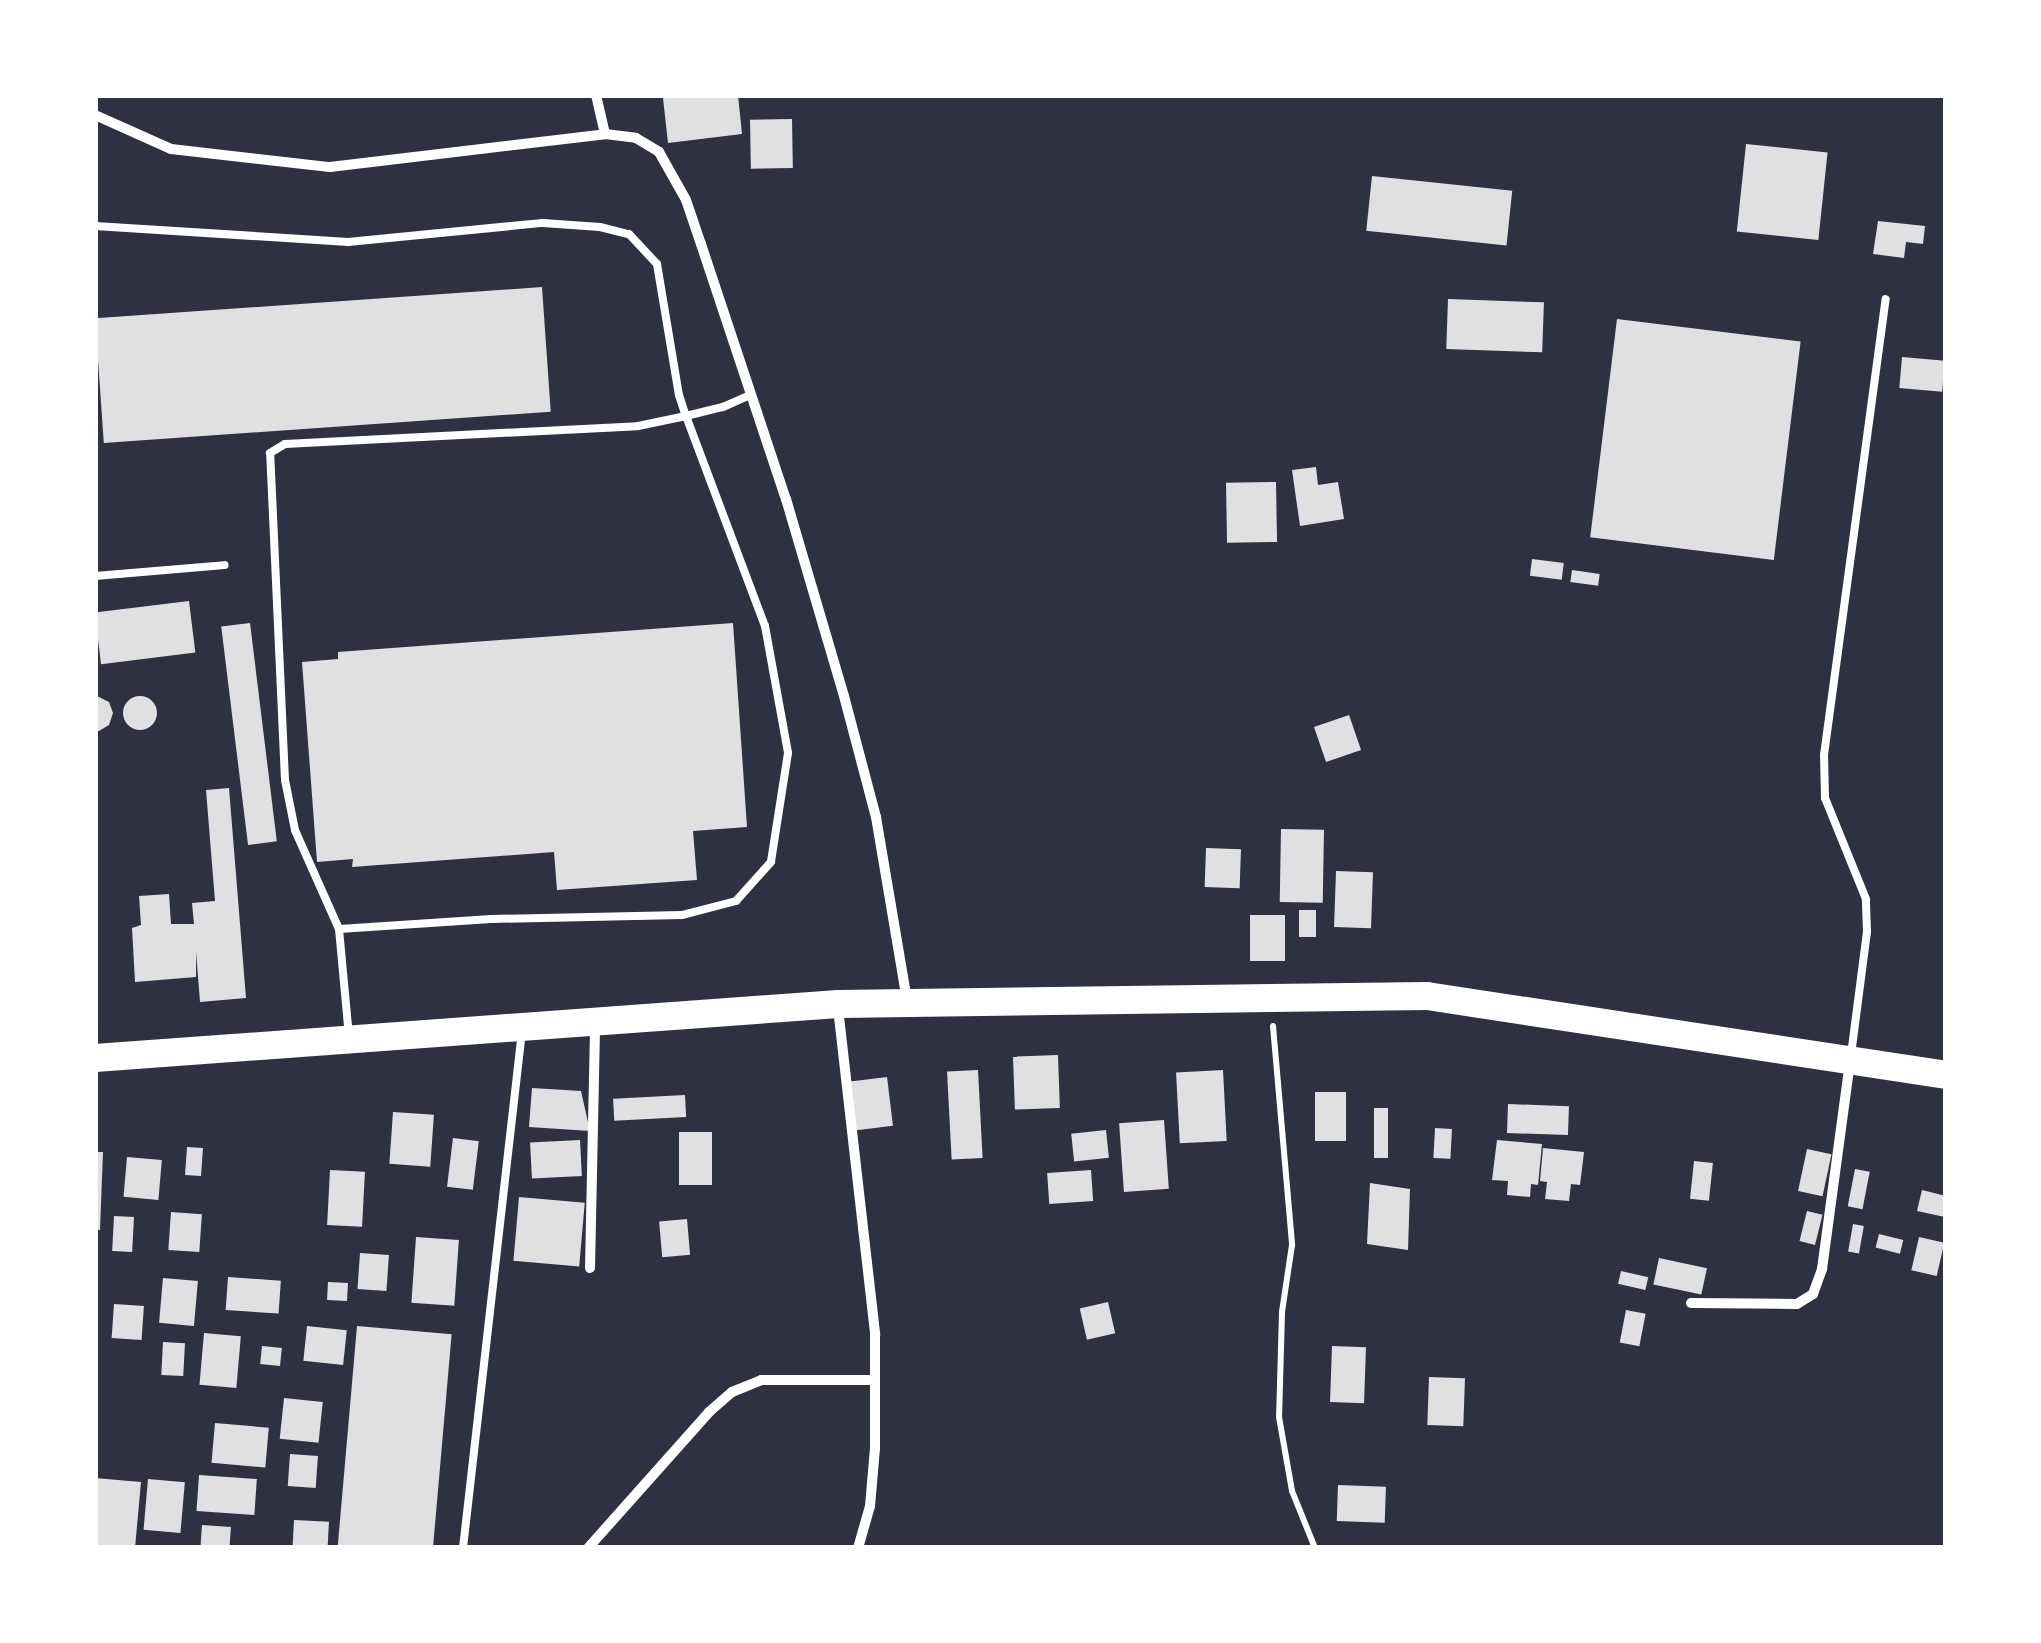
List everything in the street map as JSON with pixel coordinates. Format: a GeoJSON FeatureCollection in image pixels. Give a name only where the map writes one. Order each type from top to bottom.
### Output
{"type":"FeatureCollection","features":[{"type":"Feature","properties":{"kind":"highway"},"geometry":{"type":"LineString","coordinates":[[95,1058],[838,1004],[1269,995],[1427,996],[1946,1074]]}},
{"type":"Feature","properties":{"kind":"street"},"geometry":{"type":"LineString","coordinates":[[597,95],[605,134]]}},
{"type":"Feature","properties":{"kind":"street"},"geometry":{"type":"LineString","coordinates":[[95,116],[171,149],[330,167],[605,134],[636,138],[659,152],[673,174],[786,499],[876,817],[908,1002]]}},
{"type":"Feature","properties":{"kind":"street"},"geometry":{"type":"LineString","coordinates":[[838,1004],[874,1336],[870,1506],[858,1548]]}},
{"type":"Feature","properties":{"kind":"street"},"geometry":{"type":"LineString","coordinates":[[590,1268],[595,1022]]}},
{"type":"Feature","properties":{"kind":"street"},"geometry":{"type":"LineString","coordinates":[[1691,1303],[1796,1304],[1813,1294],[1822,1269],[1850,1060]]}},
{"type":"Feature","properties":{"kind":"street"},"geometry":{"type":"LineString","coordinates":[[588,1548],[709,1412],[732,1392],[761,1380],[875,1380]]}},
{"type":"Feature","properties":{"kind":"lane"},"geometry":{"type":"LineString","coordinates":[[95,226],[348,242],[544,223],[600,227],[628,234],[658,264],[686,416],[765,626],[788,753],[771,862],[736,901],[717,910],[682,915],[492,919],[339,929]]}},
{"type":"Feature","properties":{"kind":"lane"},"geometry":{"type":"LineString","coordinates":[[1850,1060],[1867,932],[1866,899],[1825,798],[1824,755],[1886,299]]}},
{"type":"Feature","properties":{"kind":"lane"},"geometry":{"type":"LineString","coordinates":[[350,1040],[339,929],[294,830],[285,780],[270,454],[285,444],[638,426],[750,396]]}},
{"type":"Feature","properties":{"kind":"lane"},"geometry":{"type":"LineString","coordinates":[[95,576],[225,565]]}},
{"type":"Feature","properties":{"kind":"lane"},"geometry":{"type":"LineString","coordinates":[[464,1548],[522,1027]]}},
{"type":"Feature","properties":{"kind":"path"},"geometry":{"type":"LineString","coordinates":[[1269,995],[1292,1245],[1282,1312],[1280,1417],[1292,1490],[1315,1548]]}},
{"type":"Feature","properties":{"kind":"building"},"geometry":{"type":"Polygon","coordinates":[[[738,95],[742,134],[668,143],[663,98],[738,95]]]}},
{"type":"Feature","properties":{"kind":"building"},"geometry":{"type":"Polygon","coordinates":[[[792,119],[793,168],[751,169],[750,120],[792,119]]]}},
{"type":"Feature","properties":{"kind":"building"},"geometry":{"type":"Polygon","coordinates":[[[1746,144],[1828,153],[1818,240],[1737,232],[1746,144]]]}},
{"type":"Feature","properties":{"kind":"building"},"geometry":{"type":"Polygon","coordinates":[[[1372,176],[1512,191],[1506,245],[1366,231],[1372,176]]]}},
{"type":"Feature","properties":{"kind":"building"},"geometry":{"type":"Polygon","coordinates":[[[1878,221],[1925,226],[1923,244],[1906,242],[1904,258],[1873,254],[1878,221]]]}},
{"type":"Feature","properties":{"kind":"building"},"geometry":{"type":"Polygon","coordinates":[[[542,287],[551,412],[104,443],[95,318],[542,287]]]}},
{"type":"Feature","properties":{"kind":"building"},"geometry":{"type":"Polygon","coordinates":[[[1448,299],[1544,302],[1542,352],[1446,349],[1448,299]]]}},
{"type":"Feature","properties":{"kind":"building"},"geometry":{"type":"Polygon","coordinates":[[[1617,319],[1801,342],[1774,560],[1590,537],[1617,319]]]}},
{"type":"Feature","properties":{"kind":"building"},"geometry":{"type":"Polygon","coordinates":[[[1902,357],[1945,361],[1942,392],[1899,388],[1902,357]]]}},
{"type":"Feature","properties":{"kind":"building"},"geometry":{"type":"Polygon","coordinates":[[[1316,467],[1318,485],[1338,482],[1344,519],[1300,526],[1292,470],[1316,467]]]}},
{"type":"Feature","properties":{"kind":"building"},"geometry":{"type":"Polygon","coordinates":[[[1276,482],[1277,542],[1227,543],[1226,483],[1276,482]]]}},
{"type":"Feature","properties":{"kind":"building"},"geometry":{"type":"Polygon","coordinates":[[[1532,559],[1564,563],[1562,580],[1530,576],[1532,559]]]}},
{"type":"Feature","properties":{"kind":"building"},"geometry":{"type":"Polygon","coordinates":[[[1572,570],[1600,574],[1598,586],[1570,582],[1572,570]]]}},
{"type":"Feature","properties":{"kind":"building"},"geometry":{"type":"Polygon","coordinates":[[[189,601],[195,653],[101,664],[95,613],[189,601]]]}},
{"type":"Feature","properties":{"kind":"building"},"geometry":{"type":"Polygon","coordinates":[[[250,623],[277,841],[248,845],[221,627],[250,623]]]}},
{"type":"Feature","properties":{"kind":"building"},"geometry":{"type":"Polygon","coordinates":[[[733,623],[747,827],[693,831],[697,880],[557,890],[554,852],[352,867],[353,859],[317,862],[302,662],[338,659],[338,652],[733,623]]]}},
{"type":"Feature","properties":{"kind":"building"},"geometry":{"type":"Polygon","coordinates":[[[95,695],[109,702],[113,713],[109,725],[99,731],[95,731],[95,695]]]}},
{"type":"Feature","properties":{"kind":"building"},"geometry":{"type":"Polygon","coordinates":[[[140,696],[152,701],[157,713],[152,725],[140,730],[128,725],[123,713],[128,701],[140,696]]]}},
{"type":"Feature","properties":{"kind":"building"},"geometry":{"type":"Polygon","coordinates":[[[1349,715],[1361,750],[1326,762],[1314,727],[1349,715]]]}},
{"type":"Feature","properties":{"kind":"building"},"geometry":{"type":"Polygon","coordinates":[[[229,788],[246,998],[200,1002],[196,952],[196,977],[135,982],[132,928],[141,925],[139,896],[169,894],[171,924],[194,924],[192,903],[215,901],[206,790],[229,788]]]}},
{"type":"Feature","properties":{"kind":"building"},"geometry":{"type":"Polygon","coordinates":[[[1281,829],[1324,830],[1323,903],[1280,902],[1281,829]]]}},
{"type":"Feature","properties":{"kind":"building"},"geometry":{"type":"Polygon","coordinates":[[[1206,848],[1241,849],[1240,888],[1205,887],[1206,848]]]}},
{"type":"Feature","properties":{"kind":"building"},"geometry":{"type":"Polygon","coordinates":[[[1336,871],[1373,872],[1371,928],[1334,927],[1336,871]]]}},
{"type":"Feature","properties":{"kind":"building"},"geometry":{"type":"Polygon","coordinates":[[[1299,910],[1316,910],[1316,937],[1299,937],[1299,910]]]}},
{"type":"Feature","properties":{"kind":"building"},"geometry":{"type":"Polygon","coordinates":[[[1250,915],[1285,915],[1285,961],[1250,961],[1250,915]]]}},
{"type":"Feature","properties":{"kind":"building"},"geometry":{"type":"Polygon","coordinates":[[[1058,1055],[1060,1108],[1015,1110],[1013,1057],[1058,1055]]]}},
{"type":"Feature","properties":{"kind":"building"},"geometry":{"type":"Polygon","coordinates":[[[978,1070],[983,1158],[952,1160],[947,1072],[978,1070]]]}},
{"type":"Feature","properties":{"kind":"building"},"geometry":{"type":"Polygon","coordinates":[[[1223,1070],[1227,1141],[1180,1143],[1176,1072],[1223,1070]]]}},
{"type":"Feature","properties":{"kind":"building"},"geometry":{"type":"Polygon","coordinates":[[[887,1077],[893,1126],[854,1130],[848,1082],[887,1077]]]}},
{"type":"Feature","properties":{"kind":"building"},"geometry":{"type":"Polygon","coordinates":[[[532,1088],[581,1091],[590,1131],[529,1127],[532,1088]]]}},
{"type":"Feature","properties":{"kind":"building"},"geometry":{"type":"Polygon","coordinates":[[[1315,1092],[1346,1092],[1346,1141],[1315,1141],[1315,1092]]]}},
{"type":"Feature","properties":{"kind":"building"},"geometry":{"type":"Polygon","coordinates":[[[685,1095],[686,1117],[614,1121],[613,1099],[685,1095]]]}},
{"type":"Feature","properties":{"kind":"building"},"geometry":{"type":"Polygon","coordinates":[[[1508,1104],[1569,1106],[1568,1135],[1507,1133],[1508,1104]]]}},
{"type":"Feature","properties":{"kind":"building"},"geometry":{"type":"Polygon","coordinates":[[[1374,1108],[1388,1108],[1388,1158],[1374,1158],[1374,1108]]]}},
{"type":"Feature","properties":{"kind":"building"},"geometry":{"type":"Polygon","coordinates":[[[393,1112],[434,1115],[430,1167],[389,1164],[393,1112]]]}},
{"type":"Feature","properties":{"kind":"building"},"geometry":{"type":"Polygon","coordinates":[[[1164,1120],[1169,1189],[1124,1192],[1119,1123],[1164,1120]]]}},
{"type":"Feature","properties":{"kind":"building"},"geometry":{"type":"Polygon","coordinates":[[[1435,1128],[1452,1129],[1450,1159],[1433,1158],[1435,1128]]]}},
{"type":"Feature","properties":{"kind":"building"},"geometry":{"type":"Polygon","coordinates":[[[1106,1130],[1109,1158],[1074,1162],[1071,1134],[1106,1130]]]}},
{"type":"Feature","properties":{"kind":"building"},"geometry":{"type":"Polygon","coordinates":[[[679,1132],[712,1132],[712,1185],[679,1185],[679,1132]]]}},
{"type":"Feature","properties":{"kind":"building"},"geometry":{"type":"Polygon","coordinates":[[[453,1138],[479,1141],[473,1190],[447,1187],[453,1138]]]}},
{"type":"Feature","properties":{"kind":"building"},"geometry":{"type":"Polygon","coordinates":[[[580,1140],[582,1176],[532,1179],[530,1143],[580,1140]]]}},
{"type":"Feature","properties":{"kind":"building"},"geometry":{"type":"Polygon","coordinates":[[[1497,1140],[1542,1144],[1538,1185],[1531,1184],[1530,1197],[1507,1195],[1508,1181],[1492,1180],[1497,1140]]]}},
{"type":"Feature","properties":{"kind":"building"},"geometry":{"type":"Polygon","coordinates":[[[187,1147],[203,1148],[201,1176],[185,1175],[187,1147]]]}},
{"type":"Feature","properties":{"kind":"building"},"geometry":{"type":"Polygon","coordinates":[[[1543,1148],[1584,1152],[1580,1185],[1571,1184],[1569,1201],[1545,1199],[1547,1182],[1540,1181],[1543,1148]]]}},
{"type":"Feature","properties":{"kind":"building"},"geometry":{"type":"Polygon","coordinates":[[[1807,1149],[1831,1154],[1823,1196],[1798,1191],[1807,1149]]]}},
{"type":"Feature","properties":{"kind":"building"},"geometry":{"type":"Polygon","coordinates":[[[95,1152],[103,1152],[100,1230],[95,1230],[95,1152]]]}},
{"type":"Feature","properties":{"kind":"building"},"geometry":{"type":"Polygon","coordinates":[[[127,1157],[162,1160],[158,1200],[124,1197],[127,1157]]]}},
{"type":"Feature","properties":{"kind":"building"},"geometry":{"type":"Polygon","coordinates":[[[1694,1161],[1713,1163],[1709,1201],[1690,1199],[1694,1161]]]}},
{"type":"Feature","properties":{"kind":"building"},"geometry":{"type":"Polygon","coordinates":[[[1855,1169],[1870,1172],[1862,1209],[1848,1206],[1855,1169]]]}},
{"type":"Feature","properties":{"kind":"building"},"geometry":{"type":"Polygon","coordinates":[[[330,1170],[365,1172],[362,1227],[327,1225],[330,1170]]]}},
{"type":"Feature","properties":{"kind":"building"},"geometry":{"type":"Polygon","coordinates":[[[1091,1170],[1093,1201],[1049,1204],[1047,1173],[1091,1170]]]}},
{"type":"Feature","properties":{"kind":"building"},"geometry":{"type":"Polygon","coordinates":[[[1370,1183],[1410,1189],[1408,1250],[1367,1244],[1370,1183]]]}},
{"type":"Feature","properties":{"kind":"building"},"geometry":{"type":"Polygon","coordinates":[[[1922,1190],[1946,1196],[1945,1217],[1917,1211],[1922,1190]]]}},
{"type":"Feature","properties":{"kind":"building"},"geometry":{"type":"Polygon","coordinates":[[[519,1197],[585,1203],[579,1267],[513,1261],[519,1197]]]}},
{"type":"Feature","properties":{"kind":"building"},"geometry":{"type":"Polygon","coordinates":[[[1807,1211],[1823,1215],[1815,1245],[1800,1241],[1807,1211]]]}},
{"type":"Feature","properties":{"kind":"building"},"geometry":{"type":"Polygon","coordinates":[[[171,1212],[202,1214],[199,1252],[168,1250],[171,1212]]]}},
{"type":"Feature","properties":{"kind":"building"},"geometry":{"type":"Polygon","coordinates":[[[114,1216],[134,1217],[132,1252],[112,1251],[114,1216]]]}},
{"type":"Feature","properties":{"kind":"building"},"geometry":{"type":"Polygon","coordinates":[[[687,1219],[690,1255],[662,1257],[659,1221],[687,1219]]]}},
{"type":"Feature","properties":{"kind":"building"},"geometry":{"type":"Polygon","coordinates":[[[1853,1224],[1864,1226],[1859,1253],[1848,1252],[1853,1224]]]}},
{"type":"Feature","properties":{"kind":"building"},"geometry":{"type":"Polygon","coordinates":[[[1879,1234],[1903,1240],[1900,1254],[1876,1248],[1879,1234]]]}},
{"type":"Feature","properties":{"kind":"building"},"geometry":{"type":"Polygon","coordinates":[[[416,1237],[459,1240],[454,1306],[411,1303],[416,1237]]]}},
{"type":"Feature","properties":{"kind":"building"},"geometry":{"type":"Polygon","coordinates":[[[1919,1237],[1944,1243],[1937,1276],[1911,1270],[1919,1237]]]}},
{"type":"Feature","properties":{"kind":"building"},"geometry":{"type":"Polygon","coordinates":[[[360,1253],[389,1255],[386,1291],[357,1289],[360,1253]]]}},
{"type":"Feature","properties":{"kind":"building"},"geometry":{"type":"Polygon","coordinates":[[[1659,1258],[1707,1268],[1701,1295],[1653,1284],[1659,1258]]]}},
{"type":"Feature","properties":{"kind":"building"},"geometry":{"type":"Polygon","coordinates":[[[1621,1271],[1648,1277],[1645,1290],[1618,1284],[1621,1271]]]}},
{"type":"Feature","properties":{"kind":"building"},"geometry":{"type":"Polygon","coordinates":[[[228,1277],[281,1281],[279,1314],[226,1310],[228,1277]]]}},
{"type":"Feature","properties":{"kind":"building"},"geometry":{"type":"Polygon","coordinates":[[[163,1278],[198,1281],[194,1326],[159,1323],[163,1278]]]}},
{"type":"Feature","properties":{"kind":"building"},"geometry":{"type":"Polygon","coordinates":[[[328,1282],[348,1283],[347,1301],[327,1300],[328,1282]]]}},
{"type":"Feature","properties":{"kind":"building"},"geometry":{"type":"Polygon","coordinates":[[[1108,1302],[1115,1333],[1087,1340],[1080,1309],[1108,1302]]]}},
{"type":"Feature","properties":{"kind":"building"},"geometry":{"type":"Polygon","coordinates":[[[114,1304],[144,1306],[142,1340],[112,1338],[114,1304]]]}},
{"type":"Feature","properties":{"kind":"building"},"geometry":{"type":"Polygon","coordinates":[[[1626,1310],[1646,1314],[1639,1346],[1620,1342],[1626,1310]]]}},
{"type":"Feature","properties":{"kind":"building"},"geometry":{"type":"Polygon","coordinates":[[[307,1326],[347,1330],[343,1365],[303,1361],[307,1326]]]}},
{"type":"Feature","properties":{"kind":"building"},"geometry":{"type":"Polygon","coordinates":[[[357,1326],[452,1334],[433,1548],[338,1548],[357,1326]]]}},
{"type":"Feature","properties":{"kind":"building"},"geometry":{"type":"Polygon","coordinates":[[[204,1333],[241,1336],[236,1388],[199,1385],[204,1333]]]}},
{"type":"Feature","properties":{"kind":"building"},"geometry":{"type":"Polygon","coordinates":[[[163,1342],[185,1343],[183,1376],[161,1375],[163,1342]]]}},
{"type":"Feature","properties":{"kind":"building"},"geometry":{"type":"Polygon","coordinates":[[[262,1346],[282,1348],[280,1366],[260,1364],[262,1346]]]}},
{"type":"Feature","properties":{"kind":"building"},"geometry":{"type":"Polygon","coordinates":[[[1332,1346],[1366,1347],[1364,1403],[1330,1402],[1332,1346]]]}},
{"type":"Feature","properties":{"kind":"building"},"geometry":{"type":"Polygon","coordinates":[[[1429,1377],[1465,1378],[1463,1426],[1427,1425],[1429,1377]]]}},
{"type":"Feature","properties":{"kind":"building"},"geometry":{"type":"Polygon","coordinates":[[[284,1398],[323,1402],[319,1443],[280,1439],[284,1398]]]}},
{"type":"Feature","properties":{"kind":"building"},"geometry":{"type":"Polygon","coordinates":[[[215,1423],[269,1428],[265,1468],[212,1463],[215,1423]]]}},
{"type":"Feature","properties":{"kind":"building"},"geometry":{"type":"Polygon","coordinates":[[[290,1454],[318,1456],[316,1488],[288,1486],[290,1454]]]}},
{"type":"Feature","properties":{"kind":"building"},"geometry":{"type":"Polygon","coordinates":[[[199,1475],[257,1479],[254,1515],[196,1511],[199,1475]]]}},
{"type":"Feature","properties":{"kind":"building"},"geometry":{"type":"Polygon","coordinates":[[[95,1478],[141,1482],[135,1548],[95,1548],[95,1478]]]}},
{"type":"Feature","properties":{"kind":"building"},"geometry":{"type":"Polygon","coordinates":[[[148,1479],[185,1482],[180,1533],[144,1530],[148,1479]]]}},
{"type":"Feature","properties":{"kind":"building"},"geometry":{"type":"Polygon","coordinates":[[[1338,1485],[1386,1487],[1385,1523],[1337,1521],[1338,1485]]]}},
{"type":"Feature","properties":{"kind":"building"},"geometry":{"type":"Polygon","coordinates":[[[294,1520],[329,1522],[328,1548],[293,1548],[294,1520]]]}},
{"type":"Feature","properties":{"kind":"building"},"geometry":{"type":"Polygon","coordinates":[[[202,1525],[231,1527],[229,1548],[201,1546],[202,1525]]]}}]}
